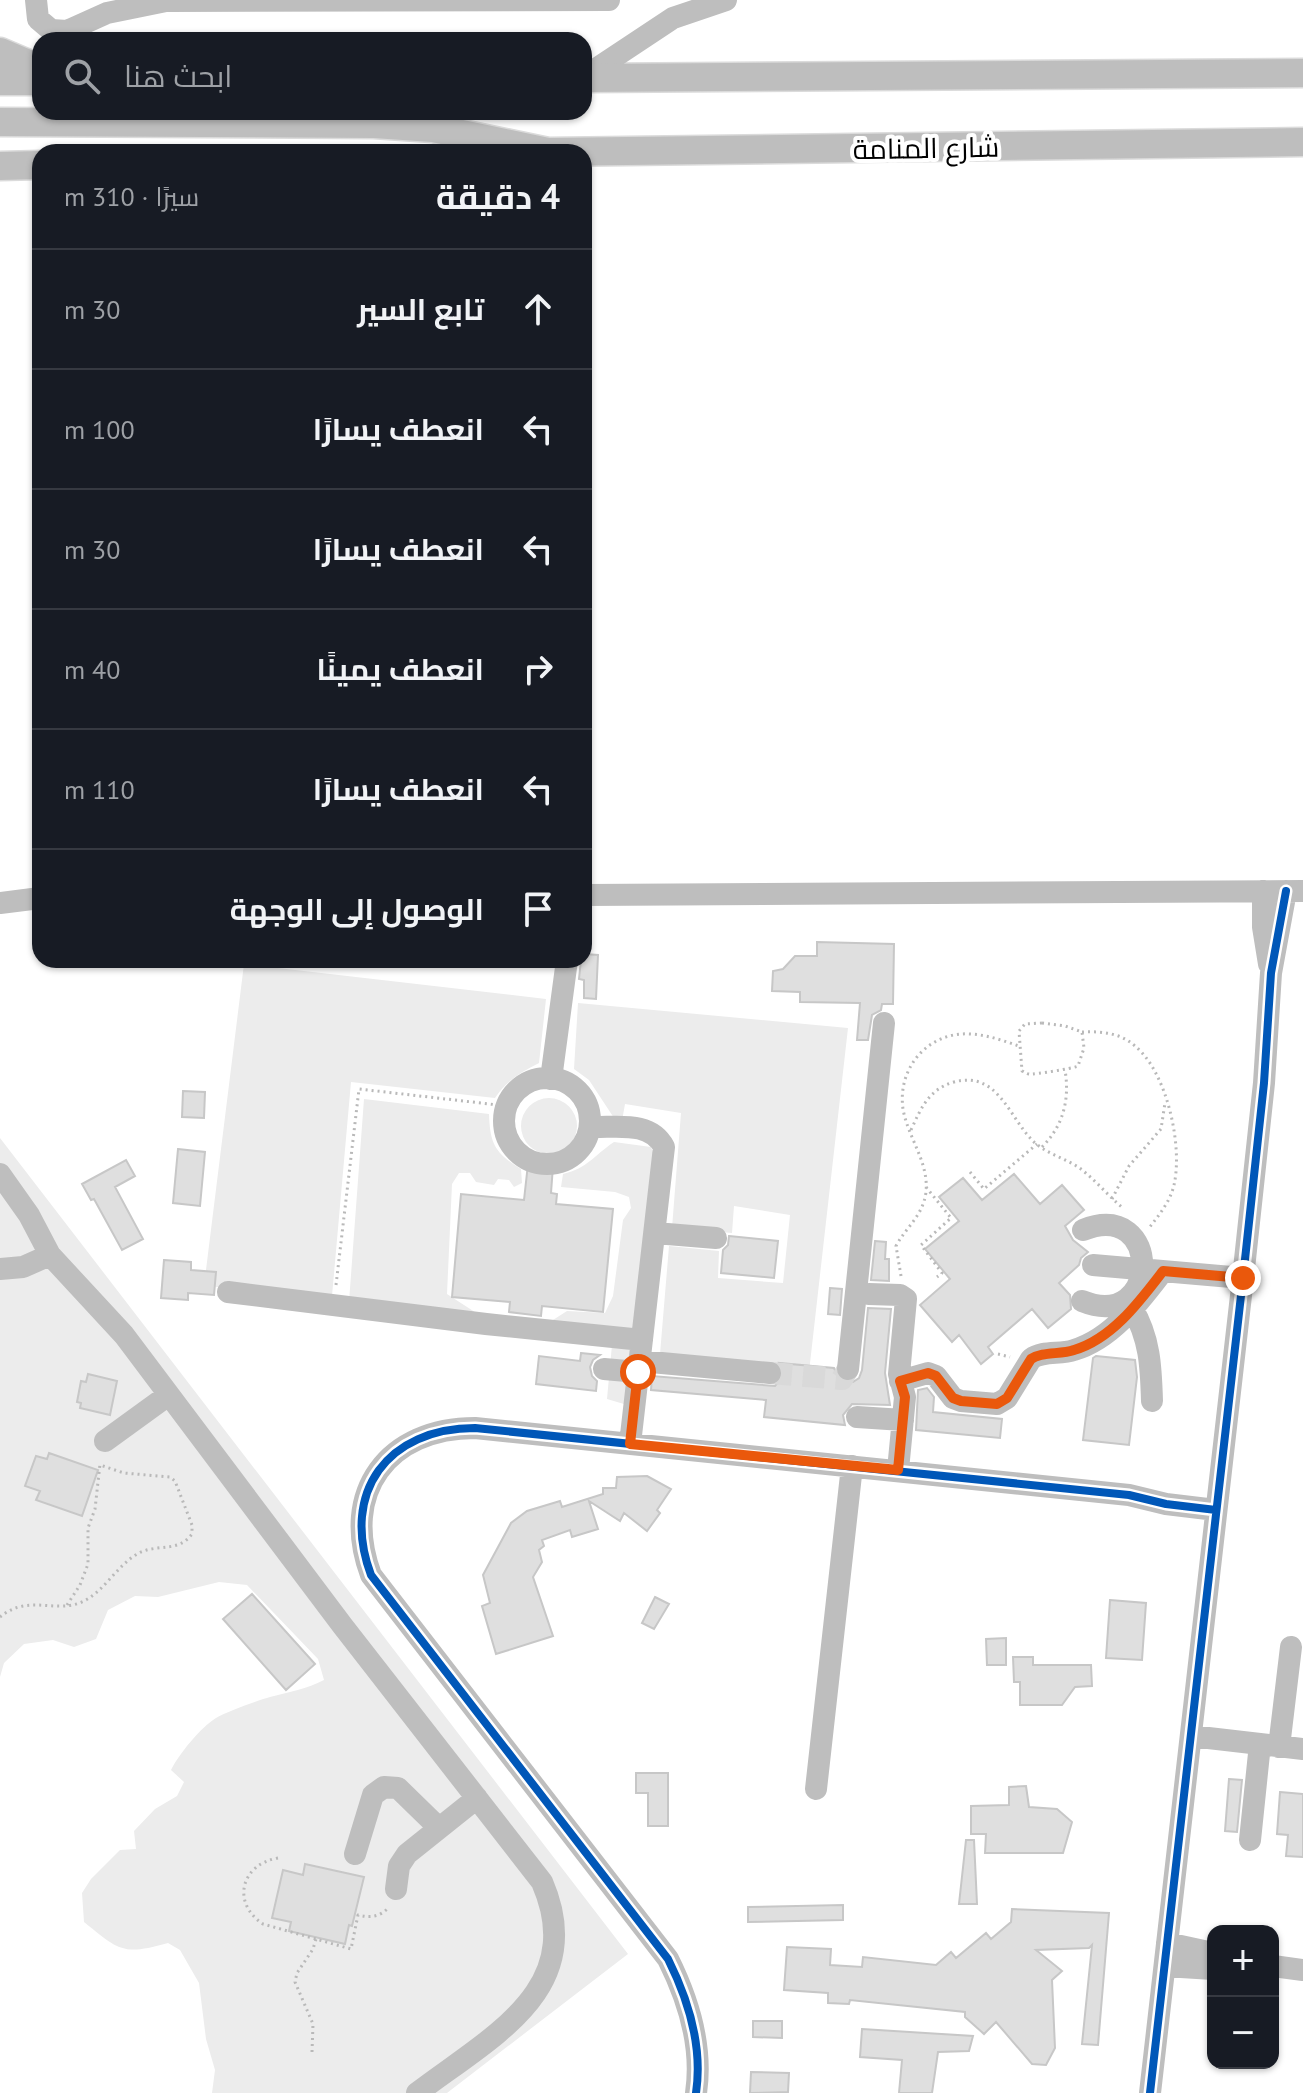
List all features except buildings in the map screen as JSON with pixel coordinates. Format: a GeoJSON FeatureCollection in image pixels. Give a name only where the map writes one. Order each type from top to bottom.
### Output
{"type":"FeatureCollection","features":[{"type":"Feature","properties":{"kind":"main road"},"geometry":{"type":"LineString","coordinates":[[0,52],[32,66]]}},
{"type":"Feature","properties":{"kind":"main road"},"geometry":{"type":"LineString","coordinates":[[592,77],[1303,73]]}},
{"type":"Feature","properties":{"kind":"main road"},"geometry":{"type":"LineString","coordinates":[[0,81],[32,81]]}},
{"type":"Feature","properties":{"kind":"main road","name":"شارع المنامة"},"geometry":{"type":"LineString","coordinates":[[0,122],[374,124],[433,128],[510,144]]}},
{"type":"Feature","properties":{"kind":"main road","name":"شارع المنامة"},"geometry":{"type":"LineString","coordinates":[[592,151],[1303,142]]}},
{"type":"Feature","properties":{"kind":"main road"},"geometry":{"type":"LineString","coordinates":[[0,166],[32,165]]}},
{"type":"Feature","properties":{"kind":"street"},"geometry":{"type":"LineString","coordinates":[[36,0],[38,19],[51,30],[59,32],[107,13],[166,1]]}},
{"type":"Feature","properties":{"kind":"street"},"geometry":{"type":"LineString","coordinates":[[150,0],[609,0]]}},
{"type":"Feature","properties":{"kind":"street"},"geometry":{"type":"LineString","coordinates":[[592,72],[673,18],[726,0]]}},
{"type":"Feature","properties":{"kind":"street"},"geometry":{"type":"LineString","coordinates":[[1263,891],[1263,927],[1271,973]]}},
{"type":"Feature","properties":{"kind":"street"},"geometry":{"type":"LineString","coordinates":[[592,895],[1294,891],[1271,973],[1264,1083],[1243,1278],[1150,2093]]}},
{"type":"Feature","properties":{"kind":"street"},"geometry":{"type":"LineString","coordinates":[[0,903],[32,899]]}},
{"type":"Feature","properties":{"kind":"street"},"geometry":{"type":"LineString","coordinates":[[551,1079],[566,968]]}},
{"type":"Feature","properties":{"kind":"street"},"geometry":{"type":"LineString","coordinates":[[848,1369],[884,1023]]}},
{"type":"Feature","properties":{"kind":"street"},"geometry":{"type":"LineString","coordinates":[[540,1079],[551,1079],[562,1081],[581,1095],[590,1115],[590,1127],[580,1149],[571,1157],[561,1163],[537,1163],[525,1159],[509,1141],[505,1130],[507,1106],[520,1088],[540,1079]]}},
{"type":"Feature","properties":{"kind":"street"},"geometry":{"type":"LineString","coordinates":[[590,1127],[647,1129],[658,1136],[664,1147],[630,1444]]}},
{"type":"Feature","properties":{"kind":"street"},"geometry":{"type":"LineString","coordinates":[[0,1174],[29,1215],[45,1247],[106,1314],[542,1882],[551,1902],[555,1944],[543,1985],[531,2003],[515,2018],[417,2093]]}},
{"type":"Feature","properties":{"kind":"street"},"geometry":{"type":"LineString","coordinates":[[1083,1230],[1102,1224],[1112,1225],[1129,1234],[1137,1243],[1143,1260],[1153,1270]]}},
{"type":"Feature","properties":{"kind":"street"},"geometry":{"type":"LineString","coordinates":[[655,1233],[716,1238]]}},
{"type":"Feature","properties":{"kind":"street"},"geometry":{"type":"LineString","coordinates":[[0,1268],[23,1267],[45,1247]]}},
{"type":"Feature","properties":{"kind":"street"},"geometry":{"type":"LineString","coordinates":[[1093,1265],[1243,1278]]}},
{"type":"Feature","properties":{"kind":"street"},"geometry":{"type":"LineString","coordinates":[[1082,1301],[1102,1306],[1122,1302],[1153,1270]]}},
{"type":"Feature","properties":{"kind":"street"},"geometry":{"type":"LineString","coordinates":[[900,1381],[928,1373],[936,1376],[953,1398],[997,1404],[1007,1398],[1034,1357],[1073,1351],[1111,1328],[1132,1308],[1153,1270]]}},
{"type":"Feature","properties":{"kind":"street"},"geometry":{"type":"LineString","coordinates":[[228,1292],[334,1305],[640,1358],[770,1373]]}},
{"type":"Feature","properties":{"kind":"street"},"geometry":{"type":"LineString","coordinates":[[869,1294],[900,1295],[906,1299],[900,1381],[905,1397],[898,1470]]}},
{"type":"Feature","properties":{"kind":"street"},"geometry":{"type":"LineString","coordinates":[[1132,1308],[1143,1329],[1151,1358],[1152,1401]]}},
{"type":"Feature","properties":{"kind":"street"},"geometry":{"type":"LineString","coordinates":[[604,1369],[640,1358]]}},
{"type":"Feature","properties":{"kind":"street"},"geometry":{"type":"LineString","coordinates":[[105,1441],[167,1396]]}},
{"type":"Feature","properties":{"kind":"street"},"geometry":{"type":"LineString","coordinates":[[857,1417],[903,1420]]}},
{"type":"Feature","properties":{"kind":"street"},"geometry":{"type":"LineString","coordinates":[[696,2093],[698,2060],[689,2008],[668,1959],[371,1575],[362,1540],[363,1503],[386,1461],[405,1445],[427,1434],[450,1428],[475,1428],[1129,1495],[1164,1492],[1217,1503]]}},
{"type":"Feature","properties":{"kind":"street"},"geometry":{"type":"LineString","coordinates":[[816,1789],[852,1466]]}},
{"type":"Feature","properties":{"kind":"street"},"geometry":{"type":"LineString","coordinates":[[1250,1840],[1291,1647]]}},
{"type":"Feature","properties":{"kind":"street"},"geometry":{"type":"LineString","coordinates":[[1191,1736],[1303,1749]]}},
{"type":"Feature","properties":{"kind":"street"},"geometry":{"type":"LineString","coordinates":[[355,1854],[373,1795],[384,1787],[398,1788],[439,1828]]}},
{"type":"Feature","properties":{"kind":"street"},"geometry":{"type":"LineString","coordinates":[[396,1889],[403,1859],[477,1798]]}},
{"type":"Feature","properties":{"kind":"street"},"geometry":{"type":"LineString","coordinates":[[1166,1954],[1207,1953]]}},
{"type":"Feature","properties":{"kind":"street"},"geometry":{"type":"LineString","coordinates":[[1166,1954],[1207,1967]]}},
{"type":"Feature","properties":{"kind":"street"},"geometry":{"type":"LineString","coordinates":[[1279,1967],[1303,1970]]}},
{"type":"Feature","properties":{"kind":"path"},"geometry":{"type":"LineString","coordinates":[[1082,1032],[1084,1048],[1081,1064],[1075,1069],[1026,1074],[1022,1071],[1019,1031],[1025,1024],[1065,1026],[1082,1032],[1111,1034],[1137,1046],[1151,1066],[1165,1099],[1175,1136],[1177,1161],[1175,1184],[1167,1203],[1137,1243]]}},
{"type":"Feature","properties":{"kind":"path"},"geometry":{"type":"LineString","coordinates":[[906,1299],[896,1246],[920,1214],[926,1187],[925,1170],[903,1110],[902,1095],[909,1069],[922,1050],[941,1038],[963,1033],[984,1035],[1019,1046]]}},
{"type":"Feature","properties":{"kind":"path"},"geometry":{"type":"LineString","coordinates":[[970,1172],[984,1189],[1050,1139],[1062,1118],[1067,1094],[1065,1070]]}},
{"type":"Feature","properties":{"kind":"path"},"geometry":{"type":"LineString","coordinates":[[910,1133],[924,1103],[936,1090],[954,1082],[983,1082],[1000,1096],[1040,1146],[1081,1169],[1125,1210]]}},
{"type":"Feature","properties":{"kind":"path"},"geometry":{"type":"LineString","coordinates":[[334,1305],[359,1089],[507,1106]]}},
{"type":"Feature","properties":{"kind":"path"},"geometry":{"type":"LineString","coordinates":[[1112,1200],[1129,1166],[1161,1129],[1165,1099]]}},
{"type":"Feature","properties":{"kind":"path"},"geometry":{"type":"LineString","coordinates":[[926,1187],[951,1218],[921,1245],[942,1273],[937,1277]]}},
{"type":"Feature","properties":{"kind":"path"},"geometry":{"type":"LineString","coordinates":[[67,1605],[80,1585],[88,1564],[88,1528],[95,1509],[105,1441]]}},
{"type":"Feature","properties":{"kind":"path"},"geometry":{"type":"LineString","coordinates":[[0,1617],[22,1605],[67,1605],[84,1601],[131,1558],[156,1548],[179,1546],[192,1534],[192,1525],[175,1481],[170,1477],[124,1473],[100,1465]]}},
{"type":"Feature","properties":{"kind":"path"},"geometry":{"type":"LineString","coordinates":[[278,1858],[268,1860],[251,1871],[244,1890],[248,1910],[263,1924],[351,1949],[358,1915],[379,1915],[388,1909],[396,1889]]}},
{"type":"Feature","properties":{"kind":"path"},"geometry":{"type":"LineString","coordinates":[[312,2052],[313,2024],[295,1982],[316,1939]]}},
{"type":"Feature","properties":{"kind":"shaded area"},"geometry":{"type":"Polygon","coordinates":[[[244,968],[279,968],[546,999],[539,1063],[514,1078],[495,1098],[351,1082],[332,1296],[204,1286],[244,968]]]}},
{"type":"Feature","properties":{"kind":"shaded area"},"geometry":{"type":"Polygon","coordinates":[[[578,1003],[848,1028],[809,1372],[660,1354],[669,1246],[719,1251],[718,1278],[783,1283],[790,1215],[734,1206],[732,1233],[672,1228],[681,1113],[625,1104],[622,1121],[614,1118],[589,1080],[574,1069],[578,1003]]]}},
{"type":"Feature","properties":{"kind":"shaded area"},"geometry":{"type":"Polygon","coordinates":[[[549,1098],[569,1106],[577,1126],[569,1146],[549,1154],[529,1146],[521,1126],[529,1106],[549,1098]]]}},
{"type":"Feature","properties":{"kind":"shaded area"},"geometry":{"type":"Polygon","coordinates":[[[364,1099],[489,1114],[496,1147],[521,1169],[522,1183],[514,1187],[509,1180],[498,1179],[494,1185],[476,1182],[470,1173],[459,1173],[452,1184],[447,1294],[484,1318],[349,1302],[364,1099]]]}},
{"type":"Feature","properties":{"kind":"shaded area"},"geometry":{"type":"Polygon","coordinates":[[[0,1138],[628,1954],[447,2093],[212,2093],[215,2070],[206,2039],[199,1983],[180,1950],[168,1943],[140,1949],[122,1948],[84,1922],[82,1893],[91,1879],[120,1850],[136,1849],[134,1831],[155,1809],[177,1796],[184,1782],[171,1770],[197,1734],[227,1713],[324,1680],[318,1659],[247,1585],[219,1582],[158,1597],[135,1596],[108,1610],[96,1639],[74,1647],[53,1640],[24,1644],[4,1663],[0,1677],[0,1138]]]}},
{"type":"Feature","properties":{"kind":"shaded area"},"geometry":{"type":"Polygon","coordinates":[[[614,1142],[651,1147],[659,1168],[634,1407],[607,1399],[613,1334],[542,1327],[567,1311],[605,1313],[613,1296],[623,1220],[631,1208],[629,1197],[615,1192],[561,1187],[563,1174],[585,1165],[614,1142]]]}},
{"type":"Feature","properties":{"kind":"tunnel"},"geometry":{"type":"LineString","coordinates":[[770,1373],[842,1379],[848,1369]]}},
{"type":"Feature","properties":{"kind":"cycle path"},"geometry":{"type":"LineString","coordinates":[[1150,2093],[1243,1278],[1264,1083],[1271,973],[1286,891]]}},
{"type":"Feature","properties":{"kind":"cycle path"},"geometry":{"type":"LineString","coordinates":[[696,2093],[696,2041],[682,1991],[668,1959],[371,1575],[363,1545],[362,1517],[367,1492],[379,1470],[396,1453],[418,1439],[444,1431],[475,1428],[1129,1495],[1166,1504],[1216,1510]]}},
{"type":"Feature","properties":{"kind":"route"},"geometry":{"type":"LineString","coordinates":[[638,1372],[630,1444],[898,1470],[905,1397],[900,1381],[928,1373],[936,1376],[953,1398],[997,1404],[1007,1398],[1031,1359],[1037,1355],[1073,1351],[1100,1337],[1144,1295],[1163,1271],[1243,1278]]}}]}
